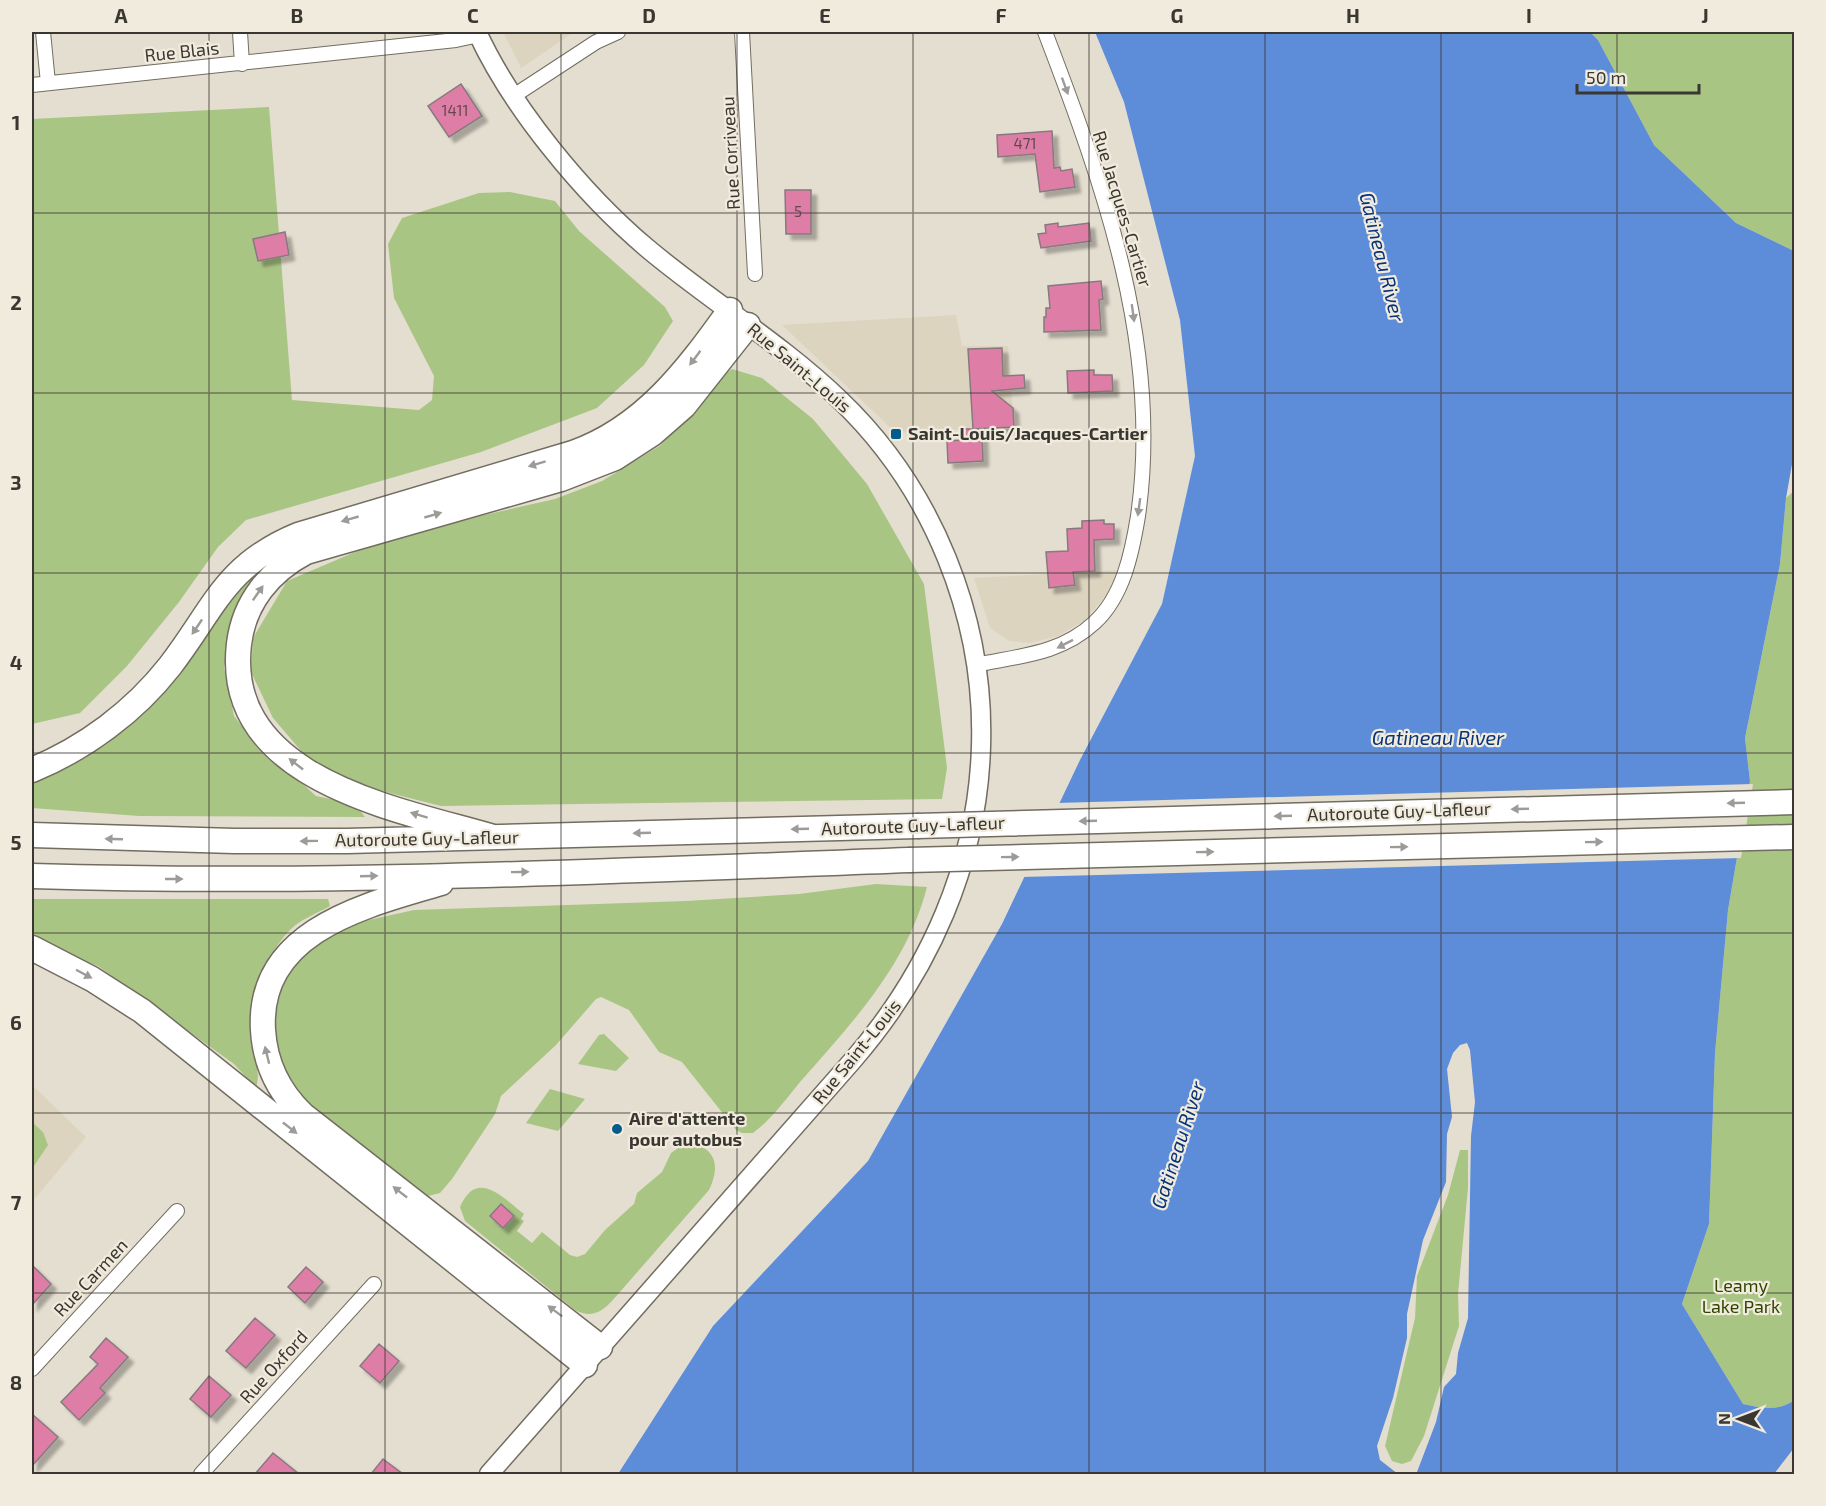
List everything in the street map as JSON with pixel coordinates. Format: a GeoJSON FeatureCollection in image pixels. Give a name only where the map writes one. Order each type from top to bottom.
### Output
{"type":"FeatureCollection","features":[{"type":"Feature","properties":{"kind":"highway"},"geometry":{"type":"LineString","coordinates":[[32,770],[82,744],[131,708],[171,665],[231,578],[256,556],[298,535],[573,453],[606,439],[660,398],[739,318]]}},
{"type":"Feature","properties":{"kind":"highway"},"geometry":{"type":"LineString","coordinates":[[493,837],[351,795],[320,780],[286,756],[254,720],[241,685],[239,645],[249,609],[272,576],[306,552],[561,479],[615,458],[652,434],[684,406],[739,318]]}},
{"type":"Feature","properties":{"kind":"highway","name":"Autoroute Guy-Lafleur"},"geometry":{"type":"LineString","coordinates":[[32,835],[234,842],[1794,802]]}},
{"type":"Feature","properties":{"kind":"highway","name":"Autoroute Guy-Lafleur"},"geometry":{"type":"LineString","coordinates":[[32,876],[195,879],[472,873],[1794,837]]}},
{"type":"Feature","properties":{"kind":"highway"},"geometry":{"type":"LineString","coordinates":[[472,873],[368,905],[338,918],[307,936],[284,962],[268,991],[263,1025],[266,1050],[279,1086],[303,1115],[592,1356]]}},
{"type":"Feature","properties":{"kind":"highway"},"geometry":{"type":"LineString","coordinates":[[32,948],[92,979],[142,1011],[592,1356]]}},
{"type":"Feature","properties":{"kind":"main road","name":"Rue Saint-Louis"},"geometry":{"type":"LineString","coordinates":[[478,33],[515,95],[550,146],[604,207],[649,249],[842,401],[873,435],[900,471],[929,520],[952,570],[968,622],[976,665],[982,735],[975,812],[953,894],[921,964],[897,1005],[869,1041],[489,1474]]}},
{"type":"Feature","properties":{"kind":"street"},"geometry":{"type":"LineString","coordinates":[[43,32],[48,83]]}},
{"type":"Feature","properties":{"kind":"street"},"geometry":{"type":"LineString","coordinates":[[240,32],[242,64]]}},
{"type":"Feature","properties":{"kind":"street"},"geometry":{"type":"LineString","coordinates":[[515,95],[596,42],[618,32]]}},
{"type":"Feature","properties":{"kind":"street","name":"Rue Corriveau"},"geometry":{"type":"LineString","coordinates":[[742,32],[755,273]]}},
{"type":"Feature","properties":{"kind":"street","name":"Rue Jacques-Cartier"},"geometry":{"type":"LineString","coordinates":[[976,665],[1054,649],[1071,641],[1095,622],[1109,606],[1124,576],[1133,544],[1141,494],[1143,410],[1141,366],[1131,302],[1104,199],[1045,32]]}},
{"type":"Feature","properties":{"kind":"street","name":"Rue Blais"},"geometry":{"type":"LineString","coordinates":[[32,85],[456,40],[478,33]]}},
{"type":"Feature","properties":{"kind":"street","name":"Rue Carmen"},"geometry":{"type":"LineString","coordinates":[[32,1369],[177,1211]]}},
{"type":"Feature","properties":{"kind":"street","name":"Rue Oxford"},"geometry":{"type":"LineString","coordinates":[[201,1474],[374,1284]]}},
{"type":"Feature","properties":{"kind":"shaded area"},"geometry":{"type":"Polygon","coordinates":[[[503,32],[574,32],[521,68],[503,32]]]}},
{"type":"Feature","properties":{"kind":"shaded area"},"geometry":{"type":"Polygon","coordinates":[[[956,315],[962,346],[1008,346],[1014,427],[896,433],[782,325],[956,315]]]}},
{"type":"Feature","properties":{"kind":"shaded area"},"geometry":{"type":"Polygon","coordinates":[[[1118,570],[1108,593],[1085,620],[1058,636],[1030,643],[1009,641],[990,628],[974,578],[1118,570]]]}},
{"type":"Feature","properties":{"kind":"shaded area"},"geometry":{"type":"Polygon","coordinates":[[[32,1085],[86,1137],[32,1202],[32,1085]]]}},
{"type":"Feature","properties":{"kind":"green space"},"geometry":{"type":"Polygon","coordinates":[[[1590,32],[1794,32],[1794,251],[1736,223],[1654,145],[1598,40],[1590,32]]]}},
{"type":"Feature","properties":{"kind":"green space"},"geometry":{"type":"Polygon","coordinates":[[[269,107],[292,400],[419,410],[432,400],[434,376],[394,298],[388,244],[402,218],[479,193],[510,192],[555,201],[579,231],[665,307],[673,321],[644,365],[597,408],[481,452],[246,520],[218,547],[179,602],[127,666],[80,713],[32,724],[32,119],[269,107]]]}},
{"type":"Feature","properties":{"kind":"green space"},"geometry":{"type":"Polygon","coordinates":[[[732,369],[762,378],[813,419],[867,484],[924,584],[947,768],[942,799],[441,806],[366,787],[308,759],[273,718],[251,672],[253,638],[287,581],[395,535],[555,499],[602,481],[661,445],[717,379],[732,369]]]}},
{"type":"Feature","properties":{"kind":"green space","name":"Leamy Lake Park"},"geometry":{"type":"Polygon","coordinates":[[[1794,491],[1794,1400],[1776,1408],[1770,1408],[1743,1404],[1682,1304],[1709,1224],[1715,1053],[1728,910],[1750,781],[1745,738],[1780,564],[1786,498],[1794,491]]]}},
{"type":"Feature","properties":{"kind":"green space"},"geometry":{"type":"Polygon","coordinates":[[[281,549],[235,623],[224,668],[234,716],[250,736],[316,796],[355,804],[365,817],[139,816],[32,808],[32,776],[45,773],[128,726],[163,689],[252,564],[281,549]]]}},
{"type":"Feature","properties":{"kind":"green space"},"geometry":{"type":"Polygon","coordinates":[[[876,884],[927,887],[906,942],[876,992],[858,1015],[778,1109],[753,1133],[742,1133],[736,1130],[682,1062],[659,1052],[629,1010],[601,997],[596,999],[556,1045],[501,1096],[495,1114],[452,1179],[440,1193],[428,1196],[413,1193],[299,1100],[273,1059],[269,1020],[290,970],[301,957],[346,925],[414,910],[686,901],[799,894],[876,884]]]}},
{"type":"Feature","properties":{"kind":"green space"},"geometry":{"type":"Polygon","coordinates":[[[32,899],[328,899],[330,906],[303,920],[290,930],[273,952],[260,979],[250,1022],[251,1042],[258,1074],[256,1088],[234,1064],[98,966],[32,940],[32,899]]]}},
{"type":"Feature","properties":{"kind":"green space"},"geometry":{"type":"Polygon","coordinates":[[[604,1034],[629,1058],[616,1071],[578,1064],[599,1035],[604,1034]]]}},
{"type":"Feature","properties":{"kind":"green space"},"geometry":{"type":"Polygon","coordinates":[[[550,1089],[585,1099],[558,1131],[526,1123],[550,1089]]]}},
{"type":"Feature","properties":{"kind":"green space"},"geometry":{"type":"Polygon","coordinates":[[[32,1122],[43,1132],[48,1145],[32,1169],[32,1122]]]}},
{"type":"Feature","properties":{"kind":"green space"},"geometry":{"type":"Polygon","coordinates":[[[695,1143],[708,1151],[714,1162],[714,1175],[709,1190],[612,1301],[604,1309],[595,1313],[586,1314],[575,1310],[465,1221],[460,1207],[467,1195],[474,1189],[491,1190],[524,1214],[521,1219],[524,1221],[517,1231],[532,1243],[542,1232],[570,1255],[577,1257],[585,1254],[605,1230],[634,1204],[637,1193],[662,1172],[671,1153],[684,1144],[695,1143]]]}},
{"type":"Feature","properties":{"kind":"green space"},"geometry":{"type":"Polygon","coordinates":[[[1460,1150],[1468,1150],[1468,1188],[1458,1294],[1459,1326],[1424,1436],[1411,1461],[1402,1464],[1392,1461],[1385,1446],[1415,1318],[1417,1276],[1448,1195],[1460,1150]]]}},
{"type":"Feature","properties":{"kind":"water","name":"Gatineau River"},"geometry":{"type":"Polygon","coordinates":[[[1095,32],[1590,32],[1598,40],[1654,145],[1736,223],[1794,251],[1794,453],[1786,498],[1780,564],[1745,738],[1750,781],[1728,910],[1715,1053],[1709,1224],[1682,1304],[1743,1404],[1776,1408],[1794,1400],[1794,1448],[1774,1474],[1413,1474],[1417,1472],[1436,1422],[1444,1387],[1456,1374],[1458,1353],[1468,1318],[1471,1136],[1475,1102],[1470,1050],[1467,1043],[1460,1045],[1453,1053],[1447,1069],[1452,1117],[1447,1134],[1446,1182],[1423,1240],[1407,1314],[1407,1338],[1393,1398],[1377,1446],[1380,1460],[1398,1474],[618,1474],[713,1326],[868,1161],[1002,924],[1080,760],[1162,604],[1195,456],[1180,320],[1124,102],[1095,32]]]}},
{"type":"Feature","properties":{"kind":"pier"},"geometry":{"type":"Polygon","coordinates":[[[1753,784],[1741,858],[1021,877],[1056,803],[1753,784]]]}},
{"type":"Feature","properties":{"kind":"building"},"geometry":{"type":"Polygon","coordinates":[[[461,84],[482,116],[449,137],[428,106],[461,84]]]}},
{"type":"Feature","properties":{"kind":"building"},"geometry":{"type":"Polygon","coordinates":[[[1052,131],[1054,168],[1060,167],[1061,171],[1072,169],[1075,187],[1040,192],[1035,154],[998,157],[997,135],[1052,131]]]}},
{"type":"Feature","properties":{"kind":"building"},"geometry":{"type":"Polygon","coordinates":[[[785,190],[811,190],[811,234],[786,234],[785,190]]]}},
{"type":"Feature","properties":{"kind":"building"},"geometry":{"type":"Polygon","coordinates":[[[1058,223],[1058,227],[1089,223],[1091,241],[1041,248],[1038,234],[1046,233],[1045,225],[1058,223]]]}},
{"type":"Feature","properties":{"kind":"building"},"geometry":{"type":"Polygon","coordinates":[[[285,232],[289,255],[258,261],[253,239],[285,232]]]}},
{"type":"Feature","properties":{"kind":"building"},"geometry":{"type":"Polygon","coordinates":[[[1101,281],[1103,299],[1099,300],[1101,330],[1044,332],[1046,308],[1050,308],[1048,286],[1101,281]]]}},
{"type":"Feature","properties":{"kind":"building"},"geometry":{"type":"Polygon","coordinates":[[[1002,348],[1003,376],[1024,375],[1025,388],[992,391],[1013,408],[1014,427],[973,429],[968,349],[1002,348]]]}},
{"type":"Feature","properties":{"kind":"building"},"geometry":{"type":"Polygon","coordinates":[[[1094,370],[1094,375],[1112,375],[1113,391],[1068,393],[1067,371],[1094,370]]]}},
{"type":"Feature","properties":{"kind":"building"},"geometry":{"type":"Polygon","coordinates":[[[962,429],[982,429],[983,461],[948,463],[947,441],[962,440],[962,429]]]}},
{"type":"Feature","properties":{"kind":"building"},"geometry":{"type":"Polygon","coordinates":[[[1104,520],[1104,524],[1114,524],[1114,539],[1094,540],[1095,571],[1073,572],[1075,585],[1049,588],[1046,552],[1068,551],[1067,529],[1082,528],[1082,521],[1104,520]]]}},
{"type":"Feature","properties":{"kind":"building"},"geometry":{"type":"Polygon","coordinates":[[[501,1204],[514,1216],[503,1228],[490,1216],[501,1204]]]}},
{"type":"Feature","properties":{"kind":"building"},"geometry":{"type":"Polygon","coordinates":[[[32,1265],[51,1284],[32,1305],[32,1265]]]}},
{"type":"Feature","properties":{"kind":"building"},"geometry":{"type":"Polygon","coordinates":[[[306,1267],[323,1282],[305,1303],[288,1287],[306,1267]]]}},
{"type":"Feature","properties":{"kind":"building"},"geometry":{"type":"Polygon","coordinates":[[[255,1318],[275,1335],[246,1368],[226,1351],[255,1318]]]}},
{"type":"Feature","properties":{"kind":"building"},"geometry":{"type":"Polygon","coordinates":[[[106,1338],[128,1357],[100,1388],[105,1393],[79,1420],[61,1402],[98,1364],[90,1357],[106,1338]]]}},
{"type":"Feature","properties":{"kind":"building"},"geometry":{"type":"Polygon","coordinates":[[[379,1344],[399,1361],[380,1383],[360,1366],[379,1344]]]}},
{"type":"Feature","properties":{"kind":"building"},"geometry":{"type":"Polygon","coordinates":[[[209,1376],[231,1395],[211,1417],[190,1399],[209,1376]]]}},
{"type":"Feature","properties":{"kind":"building"},"geometry":{"type":"Polygon","coordinates":[[[32,1414],[58,1437],[32,1466],[32,1414]]]}},
{"type":"Feature","properties":{"kind":"building"},"geometry":{"type":"Polygon","coordinates":[[[273,1453],[299,1474],[255,1474],[273,1453]]]}},
{"type":"Feature","properties":{"kind":"building"},"geometry":{"type":"Polygon","coordinates":[[[383,1459],[403,1474],[371,1474],[383,1459]]]}},
{"type":"Feature","properties":{"kind":"place","name":"Saint-Louis/Jacques-Cartier"},"geometry":{"type":"Point","coordinates":[896,434]}},
{"type":"Feature","properties":{"kind":"place","name":"Aire d'attente pour autobus"},"geometry":{"type":"Point","coordinates":[617,1129]}}]}
